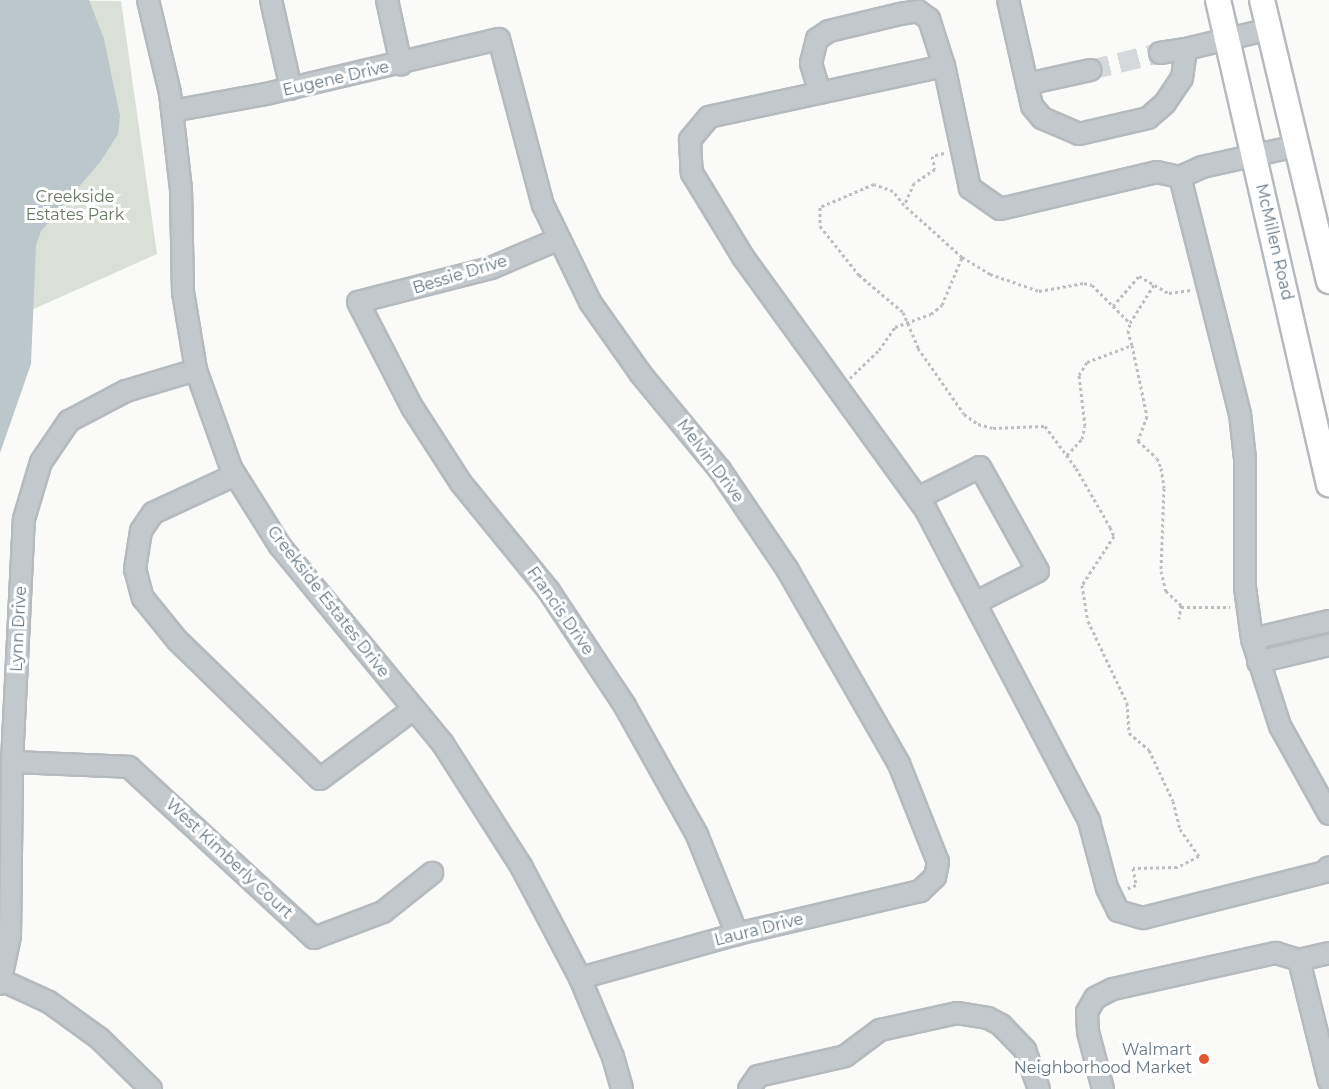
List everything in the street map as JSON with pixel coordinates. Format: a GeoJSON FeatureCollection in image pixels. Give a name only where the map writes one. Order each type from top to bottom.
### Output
{"type":"FeatureCollection","features":[{"type":"Feature","properties":{"kind":"main road","name":"McMillen Road"},"geometry":{"type":"LineString","coordinates":[[1218,0],[1329,484]]}},
{"type":"Feature","properties":{"kind":"main road"},"geometry":{"type":"LineString","coordinates":[[1262,0],[1329,281]]}},
{"type":"Feature","properties":{"kind":"street","name":"Creekside Estates Drive"},"geometry":{"type":"LineString","coordinates":[[148,0],[172,111],[181,189],[183,292],[196,370],[236,475],[280,546],[443,744],[521,866],[580,978],[613,1057],[622,1089]]}},
{"type":"Feature","properties":{"kind":"street"},"geometry":{"type":"LineString","coordinates":[[271,0],[291,89]]}},
{"type":"Feature","properties":{"kind":"street"},"geometry":{"type":"LineString","coordinates":[[387,0],[401,64]]}},
{"type":"Feature","properties":{"kind":"street"},"geometry":{"type":"LineString","coordinates":[[1008,0],[1032,106],[1042,118],[1079,134],[1106,130],[1148,118],[1165,103],[1182,78],[1186,49]]}},
{"type":"Feature","properties":{"kind":"street"},"geometry":{"type":"LineString","coordinates":[[820,93],[812,63],[817,39],[829,32],[918,11],[929,19],[944,66],[970,188],[1000,209],[1157,172],[1180,177],[1202,167],[1297,146]]}},
{"type":"Feature","properties":{"kind":"street"},"geometry":{"type":"LineString","coordinates":[[1160,53],[1269,29]]}},
{"type":"Feature","properties":{"kind":"street","name":"Eugene Drive"},"geometry":{"type":"LineString","coordinates":[[172,111],[291,89],[499,39]]}},
{"type":"Feature","properties":{"kind":"street","name":"Melvin Drive"},"geometry":{"type":"LineString","coordinates":[[499,39],[543,205],[590,302],[640,373],[720,470],[793,579],[899,764],[938,862],[935,877]]}},
{"type":"Feature","properties":{"kind":"street"},"geometry":{"type":"LineString","coordinates":[[944,66],[709,117],[690,140],[692,173],[743,257],[918,498],[977,602],[1089,821],[1110,895],[1118,910],[1143,918],[1325,872],[1329,867]]}},
{"type":"Feature","properties":{"kind":"street"},"geometry":{"type":"LineString","coordinates":[[1027,84],[1090,70]]}},
{"type":"Feature","properties":{"kind":"street"},"geometry":{"type":"LineString","coordinates":[[1180,177],[1240,414],[1245,459],[1248,609],[1252,639],[1280,726],[1329,814]]}},
{"type":"Feature","properties":{"kind":"street","name":"Bessie Drive"},"geometry":{"type":"LineString","coordinates":[[358,302],[491,268],[559,239]]}},
{"type":"Feature","properties":{"kind":"street","name":"Francis Drive"},"geometry":{"type":"LineString","coordinates":[[358,302],[412,407],[461,483],[549,591],[625,706],[697,834],[737,934]]}},
{"type":"Feature","properties":{"kind":"street","name":"Lynn Drive"},"geometry":{"type":"LineString","coordinates":[[0,982],[10,936],[12,762],[24,519],[41,462],[69,421],[126,391],[196,370]]}},
{"type":"Feature","properties":{"kind":"street"},"geometry":{"type":"LineString","coordinates":[[918,498],[980,467],[1038,571],[977,602]]}},
{"type":"Feature","properties":{"kind":"street"},"geometry":{"type":"LineString","coordinates":[[236,475],[153,513],[141,531],[135,569],[143,598],[177,640],[320,779],[414,709]]}},
{"type":"Feature","properties":{"kind":"street"},"geometry":{"type":"LineString","coordinates":[[1252,639],[1329,621]]}},
{"type":"Feature","properties":{"kind":"street"},"geometry":{"type":"LineString","coordinates":[[1258,662],[1329,645]]}},
{"type":"Feature","properties":{"kind":"street","name":"West Kimberly Court"},"geometry":{"type":"LineString","coordinates":[[12,762],[129,767],[314,938],[383,912],[432,873]]}},
{"type":"Feature","properties":{"kind":"street","name":"Laura Drive"},"geometry":{"type":"LineString","coordinates":[[580,978],[737,934],[920,891],[935,877]]}},
{"type":"Feature","properties":{"kind":"street"},"geometry":{"type":"LineString","coordinates":[[1103,1089],[1088,1032],[1087,1012],[1095,998],[1113,989],[1276,952],[1299,960],[1329,953]]}},
{"type":"Feature","properties":{"kind":"street"},"geometry":{"type":"LineString","coordinates":[[1299,960],[1329,1081]]}},
{"type":"Feature","properties":{"kind":"street"},"geometry":{"type":"LineString","coordinates":[[0,982],[49,1002],[99,1038],[151,1089]]}},
{"type":"Feature","properties":{"kind":"street"},"geometry":{"type":"LineString","coordinates":[[749,1089],[758,1076],[845,1056],[880,1030],[957,1013],[988,1018],[1001,1025],[1025,1050],[1039,1089]]}},
{"type":"Feature","properties":{"kind":"path"},"geometry":{"type":"LineString","coordinates":[[904,205],[914,183],[935,169],[932,156],[961,148]]}},
{"type":"Feature","properties":{"kind":"path"},"geometry":{"type":"LineString","coordinates":[[1110,895],[1136,885],[1132,868],[1177,867],[1199,856],[1180,829],[1173,801],[1149,750],[1129,734],[1127,703],[1088,621],[1082,585],[1114,536],[1067,455],[1045,426],[993,428],[978,424],[964,414],[918,348],[903,312],[860,275],[820,226],[817,215],[820,207],[832,200],[874,184],[893,191],[904,205],[962,257],[990,274],[1039,291],[1084,283],[1092,285],[1130,323]]}},
{"type":"Feature","properties":{"kind":"path"},"geometry":{"type":"LineString","coordinates":[[839,387],[879,350],[895,327],[907,321],[917,320],[942,305],[962,257]]}},
{"type":"Feature","properties":{"kind":"path"},"geometry":{"type":"LineString","coordinates":[[1113,306],[1139,276],[1176,294],[1209,286]]}},
{"type":"Feature","properties":{"kind":"path"},"geometry":{"type":"LineString","coordinates":[[1155,283],[1130,323],[1128,333],[1147,416],[1138,441],[1157,459],[1164,488],[1161,571],[1166,591],[1181,607],[1248,609]]}},
{"type":"Feature","properties":{"kind":"path"},"geometry":{"type":"LineString","coordinates":[[1067,455],[1082,439],[1085,426],[1079,375],[1087,362],[1132,345]]}},
{"type":"Feature","properties":{"kind":"path"},"geometry":{"type":"LineString","coordinates":[[1179,619],[1181,607]]}},
{"type":"Feature","properties":{"kind":"green space","name":"Creekside Estates Park"},"geometry":{"type":"Polygon","coordinates":[[[0,0],[121,1],[157,254],[0,324],[0,0]]]}},
{"type":"Feature","properties":{"kind":"shaded area","name":"Creekside Estates Park"},"geometry":{"type":"Polygon","coordinates":[[[0,0],[89,0],[104,39],[120,116],[118,134],[101,161],[41,231],[36,245],[31,364],[0,453],[0,0]]]}},
{"type":"Feature","properties":{"kind":"tunnel"},"geometry":{"type":"LineString","coordinates":[[1090,70],[1160,53]]}},
{"type":"Feature","properties":{"kind":"place","name":"Walmart Neighborhood Market"},"geometry":{"type":"Point","coordinates":[1204,1059]}}]}
